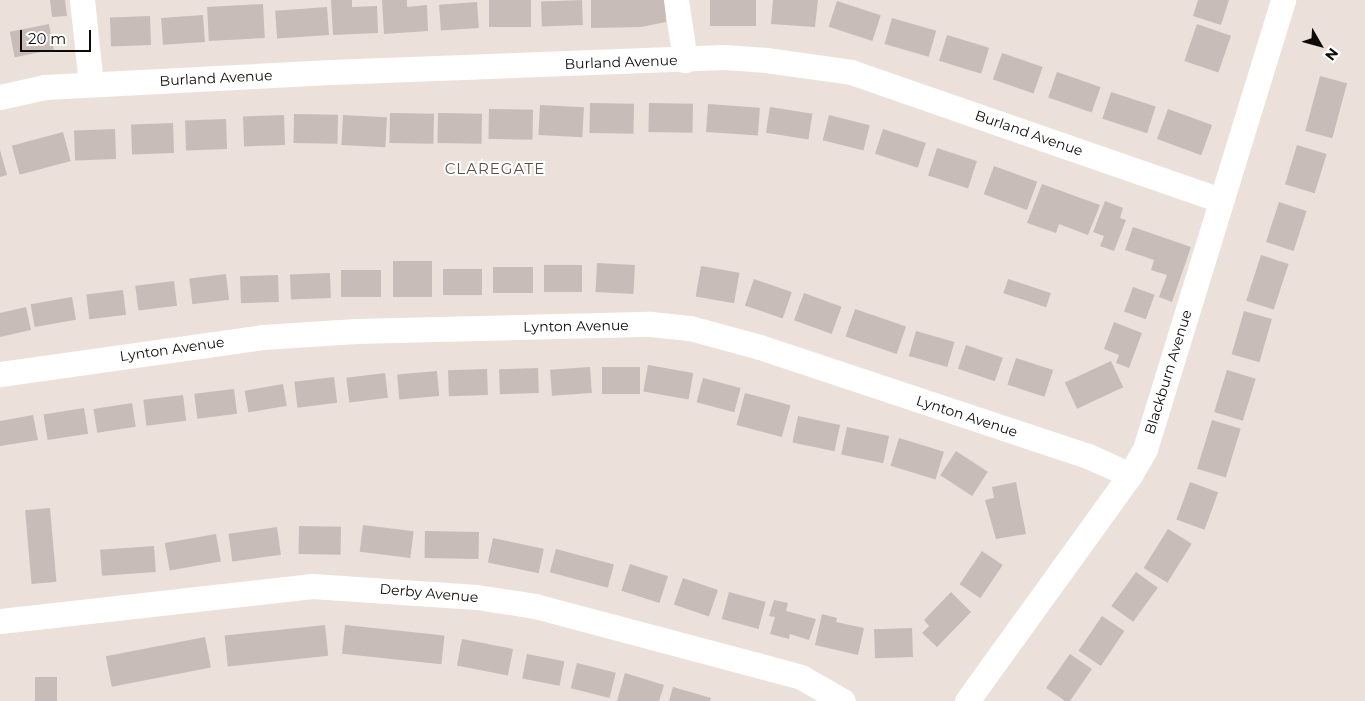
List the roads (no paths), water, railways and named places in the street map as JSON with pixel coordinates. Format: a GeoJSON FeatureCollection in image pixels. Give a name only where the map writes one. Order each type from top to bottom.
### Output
{"type":"FeatureCollection","features":[{"type":"Feature","properties":{"kind":"street"},"geometry":{"type":"LineString","coordinates":[[82,0],[91,84]]}},
{"type":"Feature","properties":{"kind":"street"},"geometry":{"type":"LineString","coordinates":[[676,0],[685,60]]}},
{"type":"Feature","properties":{"kind":"street","name":"Blackburn Avenue"},"geometry":{"type":"LineString","coordinates":[[967,701],[1130,475],[1145,449],[1283,0]]}},
{"type":"Feature","properties":{"kind":"street","name":"Burland Avenue"},"geometry":{"type":"LineString","coordinates":[[0,96],[45,87],[91,84],[724,58],[766,60],[851,72],[1220,200]]}},
{"type":"Feature","properties":{"kind":"street","name":"Lynton Avenue"},"geometry":{"type":"LineString","coordinates":[[0,374],[263,337],[356,331],[650,324],[690,328],[760,347],[1088,456],[1130,475]]}},
{"type":"Feature","properties":{"kind":"street","name":"Derby Avenue"},"geometry":{"type":"LineString","coordinates":[[0,621],[312,586],[477,597],[535,606],[801,677],[843,701]]}},
{"type":"Feature","properties":{"kind":"district","name":"CLAREGATE"},"geometry":{"type":"Point","coordinates":[495,169]}}]}
